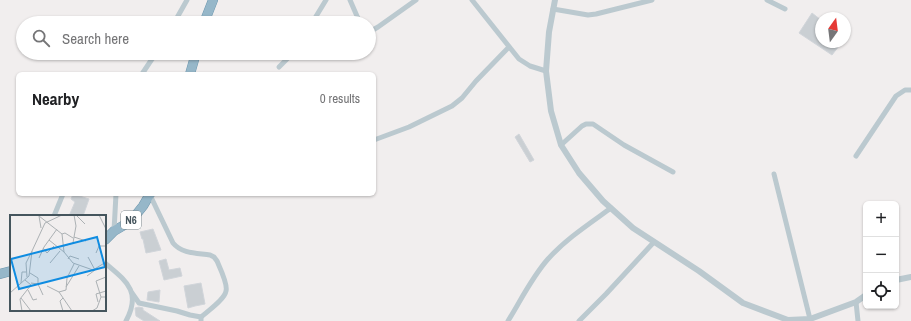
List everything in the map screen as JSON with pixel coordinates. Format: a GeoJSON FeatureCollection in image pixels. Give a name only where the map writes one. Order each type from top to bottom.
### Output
{"type":"FeatureCollection","features":[{"type":"Feature","properties":{"kind":"highway"},"geometry":{"type":"LineString","coordinates":[[207,16],[213,0]]}},
{"type":"Feature","properties":{"kind":"highway"},"geometry":{"type":"LineString","coordinates":[[191,72],[194,60]]}},
{"type":"Feature","properties":{"kind":"highway","name":"N6"},"geometry":{"type":"LineString","coordinates":[[106,239],[114,231],[131,221],[149,196]]}},
{"type":"Feature","properties":{"kind":"highway"},"geometry":{"type":"LineString","coordinates":[[0,274],[10,271]]}},
{"type":"Feature","properties":{"kind":"street"},"geometry":{"type":"LineString","coordinates":[[178,16],[187,0]]}},
{"type":"Feature","properties":{"kind":"street"},"geometry":{"type":"LineString","coordinates":[[316,16],[326,0]]}},
{"type":"Feature","properties":{"kind":"street"},"geometry":{"type":"LineString","coordinates":[[350,0],[357,16]]}},
{"type":"Feature","properties":{"kind":"street"},"geometry":{"type":"LineString","coordinates":[[376,28],[416,0]]}},
{"type":"Feature","properties":{"kind":"street"},"geometry":{"type":"LineString","coordinates":[[472,0],[519,59],[525,64],[546,71]]}},
{"type":"Feature","properties":{"kind":"street"},"geometry":{"type":"LineString","coordinates":[[555,0],[549,32],[546,71],[551,111],[561,145],[579,173],[603,201],[633,228],[699,271],[744,303],[788,320],[810,320],[856,302],[863,297]]}},
{"type":"Feature","properties":{"kind":"street"},"geometry":{"type":"LineString","coordinates":[[553,9],[588,15],[652,0]]}},
{"type":"Feature","properties":{"kind":"street"},"geometry":{"type":"LineString","coordinates":[[767,0],[785,9]]}},
{"type":"Feature","properties":{"kind":"street"},"geometry":{"type":"LineString","coordinates":[[376,139],[409,127],[452,106],[462,98],[476,81],[509,47]]}},
{"type":"Feature","properties":{"kind":"street"},"geometry":{"type":"LineString","coordinates":[[143,72],[151,60]]}},
{"type":"Feature","properties":{"kind":"street"},"geometry":{"type":"LineString","coordinates":[[279,67],[286,60]]}},
{"type":"Feature","properties":{"kind":"street"},"geometry":{"type":"LineString","coordinates":[[856,156],[896,96],[906,90],[911,90]]}},
{"type":"Feature","properties":{"kind":"street"},"geometry":{"type":"LineString","coordinates":[[561,145],[582,126],[586,124],[593,124],[624,145],[673,172]]}},
{"type":"Feature","properties":{"kind":"street"},"geometry":{"type":"LineString","coordinates":[[774,174],[810,320]]}},
{"type":"Feature","properties":{"kind":"street"},"geometry":{"type":"LineString","coordinates":[[54,215],[62,196]]}},
{"type":"Feature","properties":{"kind":"street"},"geometry":{"type":"LineString","coordinates":[[114,231],[116,196]]}},
{"type":"Feature","properties":{"kind":"street"},"geometry":{"type":"LineString","coordinates":[[106,264],[125,280],[139,303],[177,311],[201,319],[223,297],[226,292],[226,286],[217,261],[210,255],[184,251],[177,248],[173,243],[151,196]]}},
{"type":"Feature","properties":{"kind":"street"},"geometry":{"type":"LineString","coordinates":[[508,321],[548,259],[569,239],[611,208]]}},
{"type":"Feature","properties":{"kind":"street"},"geometry":{"type":"LineString","coordinates":[[579,321],[654,242]]}},
{"type":"Feature","properties":{"kind":"street"},"geometry":{"type":"LineString","coordinates":[[899,279],[911,277]]}},
{"type":"Feature","properties":{"kind":"street"},"geometry":{"type":"LineString","coordinates":[[126,321],[131,311],[132,293]]}},
{"type":"Feature","properties":{"kind":"street"},"geometry":{"type":"LineString","coordinates":[[856,302],[858,321]]}},
{"type":"Feature","properties":{"kind":"building"},"geometry":{"type":"Polygon","coordinates":[[[812,13],[815,15],[815,44],[799,33],[812,13]]]}},
{"type":"Feature","properties":{"kind":"building"},"geometry":{"type":"Polygon","coordinates":[[[822,48],[837,48],[832,55],[822,48]]]}},
{"type":"Feature","properties":{"kind":"building"},"geometry":{"type":"Polygon","coordinates":[[[519,134],[534,160],[530,162],[515,137],[519,134]]]}},
{"type":"Feature","properties":{"kind":"building"},"geometry":{"type":"Polygon","coordinates":[[[72,196],[79,196],[89,199],[83,215],[69,215],[75,202],[71,199],[72,196]]]}},
{"type":"Feature","properties":{"kind":"building"},"geometry":{"type":"Polygon","coordinates":[[[153,229],[161,250],[146,253],[140,232],[153,229]]]}},
{"type":"Feature","properties":{"kind":"building"},"geometry":{"type":"Polygon","coordinates":[[[166,259],[169,270],[180,268],[182,276],[164,280],[159,261],[166,259]]]}},
{"type":"Feature","properties":{"kind":"building"},"geometry":{"type":"Polygon","coordinates":[[[201,283],[205,304],[188,308],[184,286],[201,283]]]}},
{"type":"Feature","properties":{"kind":"building"},"geometry":{"type":"Polygon","coordinates":[[[160,290],[159,302],[147,300],[148,292],[160,290]]]}},
{"type":"Feature","properties":{"kind":"building"},"geometry":{"type":"Polygon","coordinates":[[[135,308],[143,308],[143,310],[160,321],[144,321],[136,316],[135,308]]]}}]}
